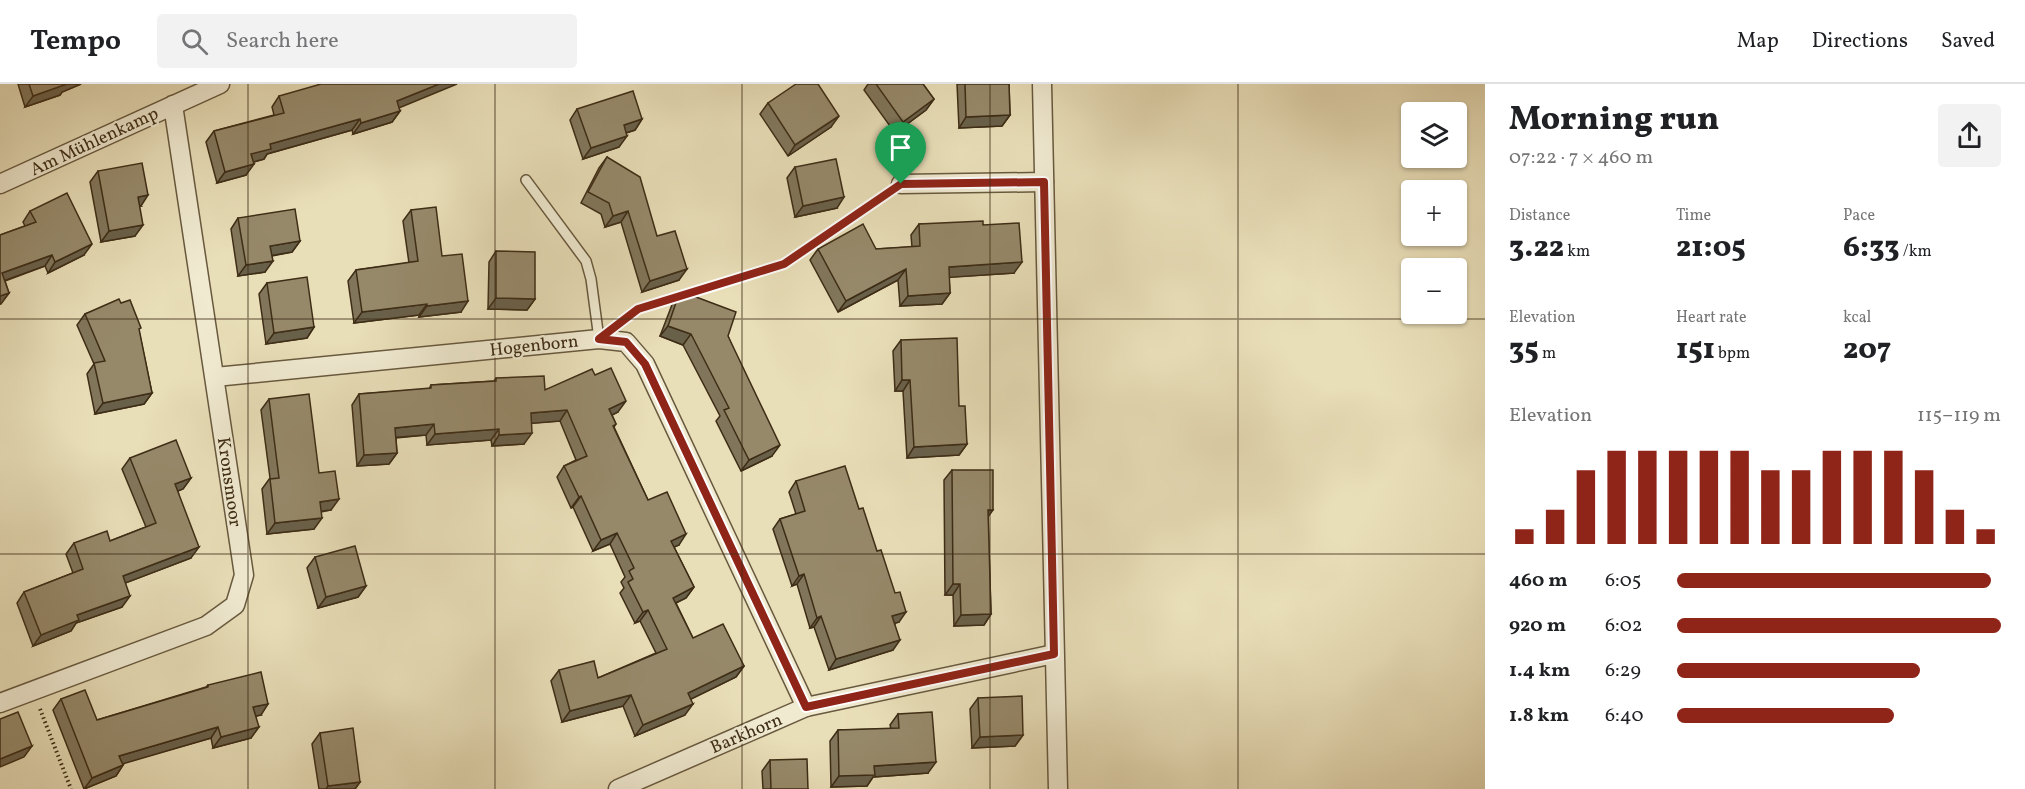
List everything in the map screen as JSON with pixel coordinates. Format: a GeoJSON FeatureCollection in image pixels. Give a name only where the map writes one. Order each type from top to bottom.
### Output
{"type":"FeatureCollection","features":[{"type":"Feature","properties":{"kind":"street","name":"Am Mühlenkamp"},"geometry":{"type":"LineString","coordinates":[[0,184],[220,84]]}},
{"type":"Feature","properties":{"kind":"street"},"geometry":{"type":"LineString","coordinates":[[1042,84],[1058,789]]}},
{"type":"Feature","properties":{"kind":"street","name":"Kronsmoor"},"geometry":{"type":"LineString","coordinates":[[0,703],[206,626],[235,605],[244,575],[173,105]]}},
{"type":"Feature","properties":{"kind":"street"},"geometry":{"type":"LineString","coordinates":[[901,184],[1044,182]]}},
{"type":"Feature","properties":{"kind":"street","name":"Hogenborn"},"geometry":{"type":"LineString","coordinates":[[215,377],[599,339],[626,342],[645,364],[806,707]]}},
{"type":"Feature","properties":{"kind":"street","name":"Barkhorn"},"geometry":{"type":"LineString","coordinates":[[618,789],[806,707],[1054,654]]}},
{"type":"Feature","properties":{"kind":"lane"},"geometry":{"type":"LineString","coordinates":[[526,180],[586,261],[591,279],[599,339]]}},
{"type":"Feature","properties":{"kind":"path"},"geometry":{"type":"LineString","coordinates":[[599,339],[638,309],[784,264],[901,184]]}},
{"type":"Feature","properties":{"kind":"path"},"geometry":{"type":"LineString","coordinates":[[33,690],[71,789]]}},
{"type":"Feature","properties":{"kind":"building"},"geometry":{"type":"Polygon","coordinates":[[[29,84],[67,84],[33,96],[29,84]]]}},
{"type":"Feature","properties":{"kind":"building"},"geometry":{"type":"Polygon","coordinates":[[[321,84],[439,84],[397,101],[400,111],[361,123],[360,119],[270,144],[271,149],[251,154],[254,164],[225,172],[214,131],[284,113],[279,96],[321,84]]]}},
{"type":"Feature","properties":{"kind":"building"},"geometry":{"type":"Polygon","coordinates":[[[796,84],[818,84],[839,116],[795,145],[768,103],[796,84]]]}},
{"type":"Feature","properties":{"kind":"building"},"geometry":{"type":"Polygon","coordinates":[[[876,84],[923,84],[934,99],[903,122],[876,84]]]}},
{"type":"Feature","properties":{"kind":"building"},"geometry":{"type":"Polygon","coordinates":[[[965,84],[1009,84],[1010,115],[966,117],[965,84]]]}},
{"type":"Feature","properties":{"kind":"building"},"geometry":{"type":"Polygon","coordinates":[[[633,91],[642,119],[624,125],[627,136],[591,148],[577,109],[633,91]]]}},
{"type":"Feature","properties":{"kind":"building"},"geometry":{"type":"Polygon","coordinates":[[[607,157],[640,177],[657,236],[675,231],[687,269],[650,281],[628,211],[613,216],[609,203],[588,192],[607,157]]]}},
{"type":"Feature","properties":{"kind":"building"},"geometry":{"type":"Polygon","coordinates":[[[836,159],[844,197],[803,206],[795,167],[836,159]]]}},
{"type":"Feature","properties":{"kind":"building"},"geometry":{"type":"Polygon","coordinates":[[[142,163],[148,195],[138,197],[143,225],[109,231],[98,171],[142,163]]]}},
{"type":"Feature","properties":{"kind":"building"},"geometry":{"type":"Polygon","coordinates":[[[67,193],[92,244],[55,262],[52,255],[2,273],[9,293],[0,296],[0,235],[36,222],[30,211],[67,193]]]}},
{"type":"Feature","properties":{"kind":"building"},"geometry":{"type":"Polygon","coordinates":[[[436,207],[442,256],[462,254],[468,301],[362,312],[356,270],[418,261],[411,210],[436,207]]]}},
{"type":"Feature","properties":{"kind":"building"},"geometry":{"type":"Polygon","coordinates":[[[295,209],[300,241],[270,246],[273,261],[246,265],[238,218],[295,209]]]}},
{"type":"Feature","properties":{"kind":"building"},"geometry":{"type":"Polygon","coordinates":[[[983,221],[983,225],[1019,223],[1022,262],[949,267],[950,293],[908,296],[906,269],[846,301],[818,249],[863,224],[876,249],[920,246],[919,224],[983,221]]]}},
{"type":"Feature","properties":{"kind":"building"},"geometry":{"type":"Polygon","coordinates":[[[496,251],[535,252],[535,299],[496,298],[496,251]]]}},
{"type":"Feature","properties":{"kind":"building"},"geometry":{"type":"Polygon","coordinates":[[[307,277],[314,327],[274,333],[267,283],[307,277]]]}},
{"type":"Feature","properties":{"kind":"building"},"geometry":{"type":"Polygon","coordinates":[[[680,291],[736,312],[728,336],[780,445],[749,460],[724,410],[729,408],[691,334],[668,326],[680,291]]]}},
{"type":"Feature","properties":{"kind":"building"},"geometry":{"type":"Polygon","coordinates":[[[119,299],[121,303],[130,300],[141,328],[139,329],[152,393],[103,403],[94,363],[105,361],[85,314],[119,299]]]}},
{"type":"Feature","properties":{"kind":"building"},"geometry":{"type":"Polygon","coordinates":[[[957,338],[959,406],[965,406],[967,444],[914,447],[910,380],[902,380],[901,340],[957,338]]]}},
{"type":"Feature","properties":{"kind":"building"},"geometry":{"type":"Polygon","coordinates":[[[611,368],[626,401],[609,409],[616,424],[613,426],[648,500],[667,492],[686,534],[671,541],[694,587],[673,598],[693,638],[723,624],[744,666],[688,693],[693,704],[643,725],[631,695],[570,711],[559,670],[594,661],[598,678],[667,649],[648,610],[643,612],[628,582],[633,579],[629,571],[634,568],[617,533],[601,540],[564,466],[587,456],[567,410],[531,413],[532,433],[499,435],[499,429],[435,434],[434,424],[395,428],[397,453],[364,455],[359,394],[431,388],[431,385],[496,381],[496,378],[544,376],[545,390],[592,369],[595,375],[611,368]]]}},
{"type":"Feature","properties":{"kind":"building"},"geometry":{"type":"Polygon","coordinates":[[[309,394],[319,473],[335,471],[339,499],[320,502],[322,518],[275,523],[270,479],[279,478],[269,399],[309,394]]]}},
{"type":"Feature","properties":{"kind":"building"},"geometry":{"type":"Polygon","coordinates":[[[176,440],[191,478],[175,484],[199,547],[123,576],[130,596],[77,615],[79,620],[41,635],[24,592],[83,569],[74,543],[107,531],[110,541],[156,523],[130,458],[176,440]]]}},
{"type":"Feature","properties":{"kind":"building"},"geometry":{"type":"Polygon","coordinates":[[[845,466],[859,509],[863,508],[877,551],[881,550],[895,593],[900,592],[906,612],[892,616],[900,640],[836,659],[821,616],[817,618],[804,574],[799,576],[780,519],[805,511],[796,481],[845,466]]]}},
{"type":"Feature","properties":{"kind":"building"},"geometry":{"type":"Polygon","coordinates":[[[952,470],[993,470],[993,510],[988,510],[991,614],[961,615],[960,584],[953,584],[952,470]]]}},
{"type":"Feature","properties":{"kind":"building"},"geometry":{"type":"Polygon","coordinates":[[[355,546],[366,586],[326,597],[315,557],[355,546]]]}},
{"type":"Feature","properties":{"kind":"building"},"geometry":{"type":"Polygon","coordinates":[[[261,672],[268,704],[253,707],[259,727],[221,737],[218,727],[119,756],[123,765],[92,778],[61,699],[85,690],[97,720],[208,687],[208,685],[261,672]]]}},
{"type":"Feature","properties":{"kind":"building"},"geometry":{"type":"Polygon","coordinates":[[[1022,696],[1023,735],[980,737],[978,698],[1022,696]]]}},
{"type":"Feature","properties":{"kind":"building"},"geometry":{"type":"Polygon","coordinates":[[[18,712],[32,746],[0,759],[0,719],[18,712]]]}},
{"type":"Feature","properties":{"kind":"building"},"geometry":{"type":"Polygon","coordinates":[[[932,712],[936,762],[874,766],[875,775],[839,776],[838,730],[899,728],[898,714],[932,712]]]}},
{"type":"Feature","properties":{"kind":"building"},"geometry":{"type":"Polygon","coordinates":[[[353,728],[360,782],[328,786],[320,733],[353,728]]]}},
{"type":"Feature","properties":{"kind":"building"},"geometry":{"type":"Polygon","coordinates":[[[807,759],[808,789],[771,789],[770,760],[807,759]]]}},
{"type":"Feature","properties":{"kind":"route"},"geometry":{"type":"LineString","coordinates":[[1044,182],[1054,654],[806,707],[645,364],[626,342],[599,339],[638,309],[784,264],[901,184],[1044,182]]}}]}
